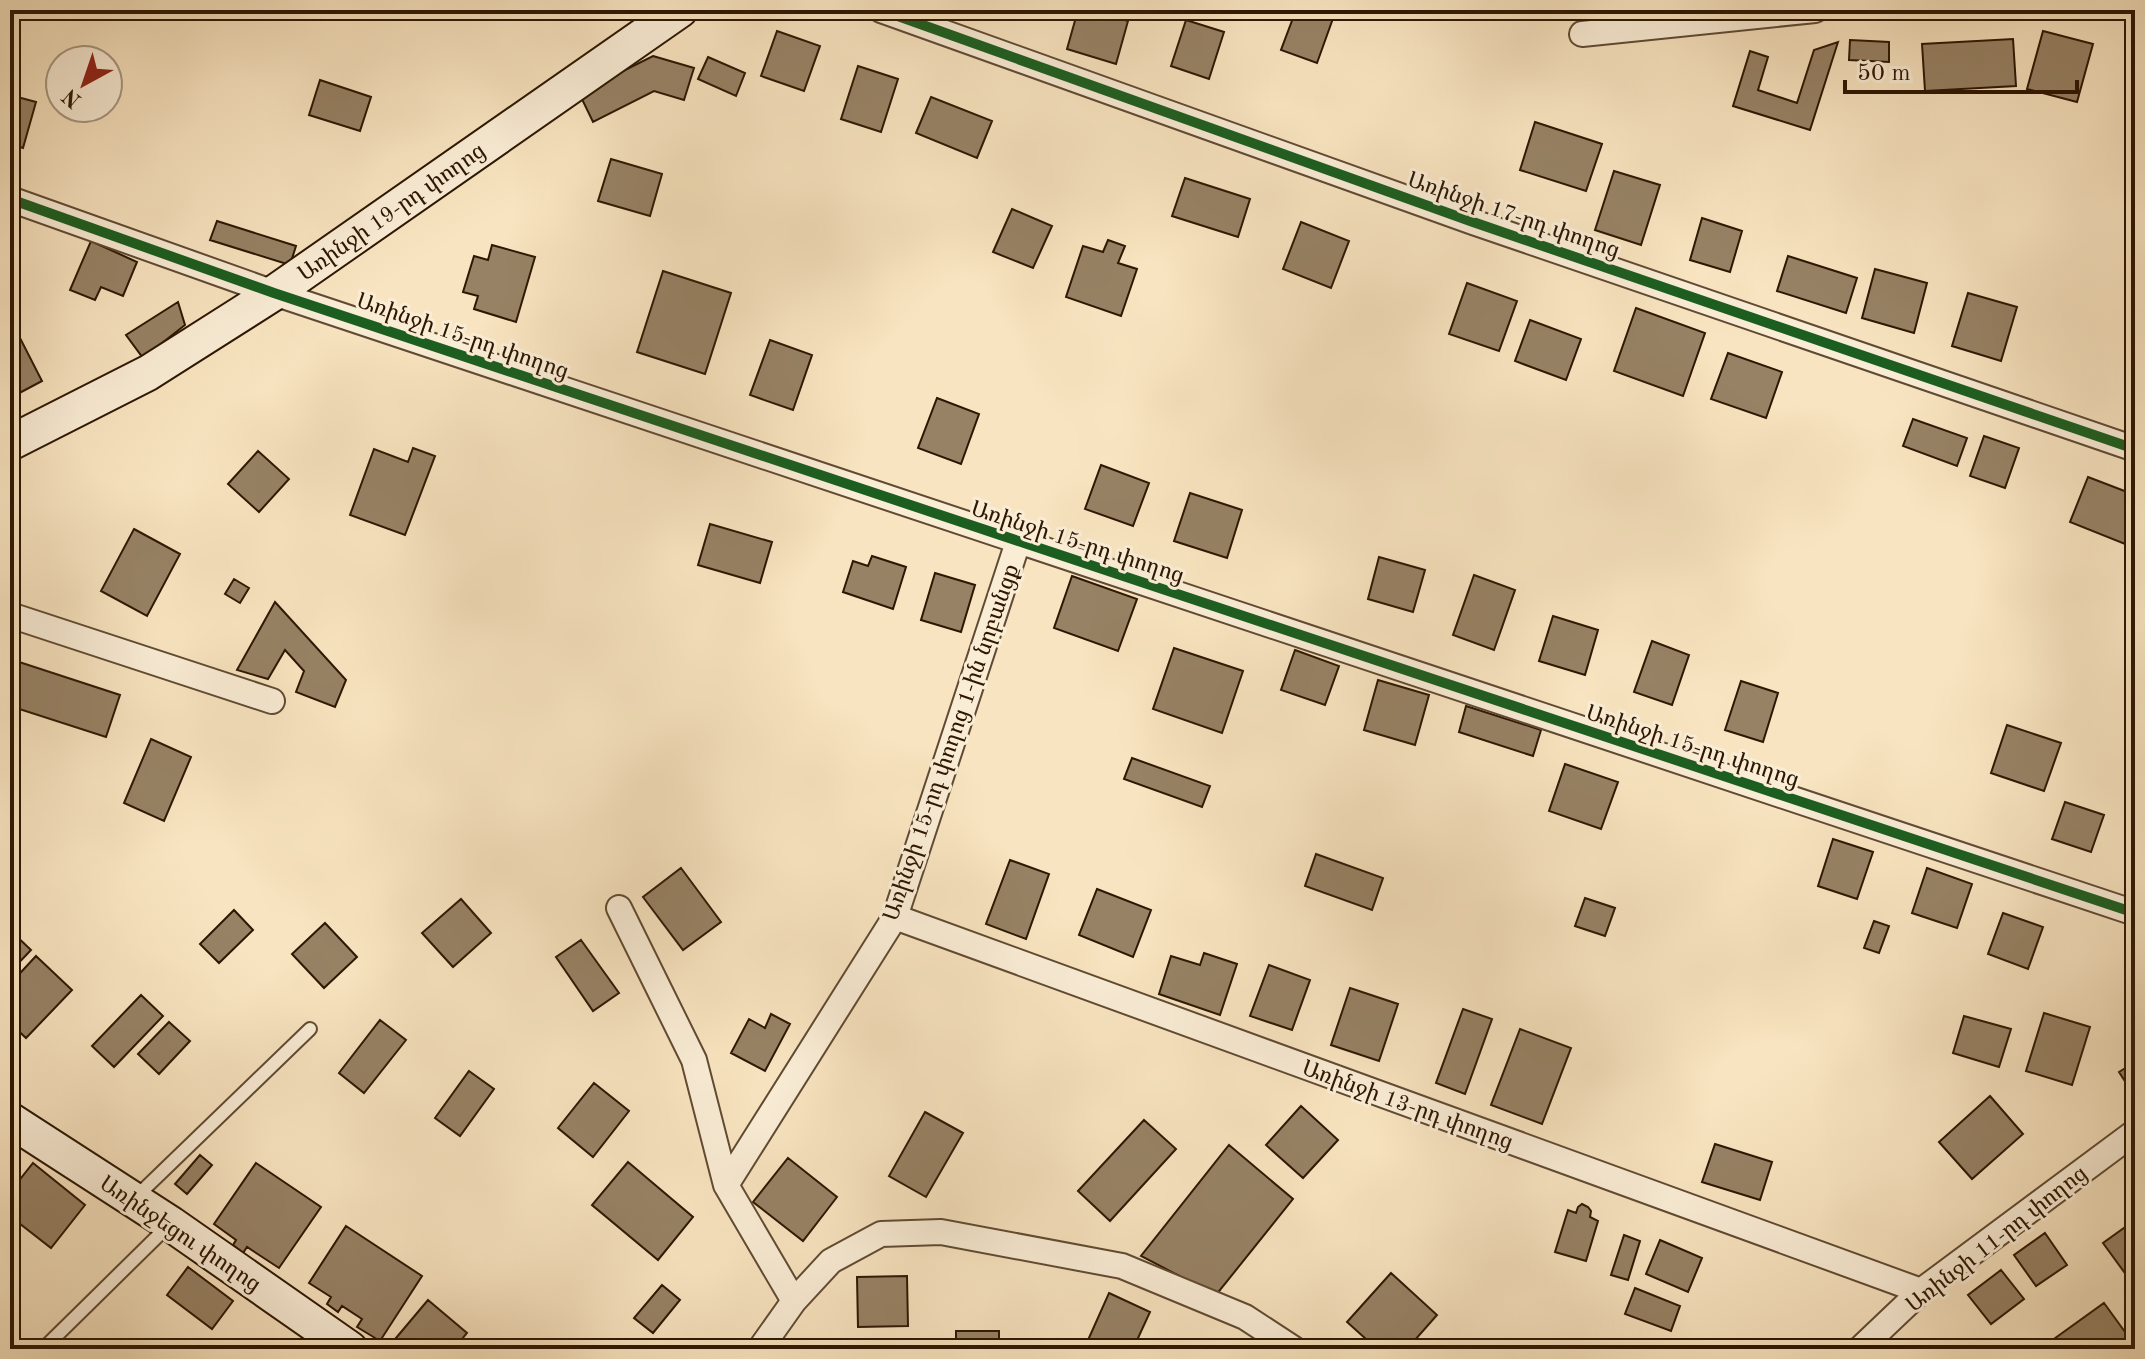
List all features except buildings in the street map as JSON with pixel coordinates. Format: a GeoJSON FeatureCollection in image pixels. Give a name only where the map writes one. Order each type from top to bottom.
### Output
{"type":"FeatureCollection","features":[{"type":"Feature","properties":{"kind":"street","name":"Առինջի 19-րդ փողոց"},"geometry":{"type":"LineString","coordinates":[[10,443],[148,373],[274,293],[680,10]]}},
{"type":"Feature","properties":{"kind":"street","name":"Առինջի 17-րդ փողոց"},"geometry":{"type":"LineString","coordinates":[[881,10],[1473,222],[2135,449]]}},
{"type":"Feature","properties":{"kind":"street"},"geometry":{"type":"LineString","coordinates":[[1582,34],[1815,10]]}},
{"type":"Feature","properties":{"kind":"street","name":"Առինջի 15-րդ փողոց"},"geometry":{"type":"LineString","coordinates":[[10,199],[274,293],[2135,913]]}},
{"type":"Feature","properties":{"kind":"street","name":"Առինջի 15-րդ փողոց 1-ին նրբանցք"},"geometry":{"type":"LineString","coordinates":[[726,1185],[895,917],[1018,542]]}},
{"type":"Feature","properties":{"kind":"street"},"geometry":{"type":"LineString","coordinates":[[10,615],[272,701]]}},
{"type":"Feature","properties":{"kind":"street"},"geometry":{"type":"LineString","coordinates":[[619,908],[694,1060],[726,1185],[794,1301]]}},
{"type":"Feature","properties":{"kind":"street","name":"Առինջի 13-րդ փողոց"},"geometry":{"type":"LineString","coordinates":[[895,917],[1921,1291]]}},
{"type":"Feature","properties":{"kind":"street","name":"Առինջեցու փողոց"},"geometry":{"type":"LineString","coordinates":[[10,1120],[134,1199],[350,1349]]}},
{"type":"Feature","properties":{"kind":"street","name":"Առինջի 11-րդ փողոց"},"geometry":{"type":"LineString","coordinates":[[1860,1349],[1921,1291],[2135,1132]]}},
{"type":"Feature","properties":{"kind":"street"},"geometry":{"type":"LineString","coordinates":[[760,1349],[794,1301],[831,1261],[881,1234],[941,1232],[1122,1266],[1245,1317],[1294,1349]]}},
{"type":"Feature","properties":{"kind":"lane"},"geometry":{"type":"LineString","coordinates":[[134,1199],[310,1029]]}},
{"type":"Feature","properties":{"kind":"lane"},"geometry":{"type":"LineString","coordinates":[[43,1349],[171,1224]]}},
{"type":"Feature","properties":{"kind":"cycle path"},"geometry":{"type":"LineString","coordinates":[[881,10],[1473,222],[2135,449]]}},
{"type":"Feature","properties":{"kind":"cycle path"},"geometry":{"type":"LineString","coordinates":[[10,199],[274,293],[2135,913]]}}]}
